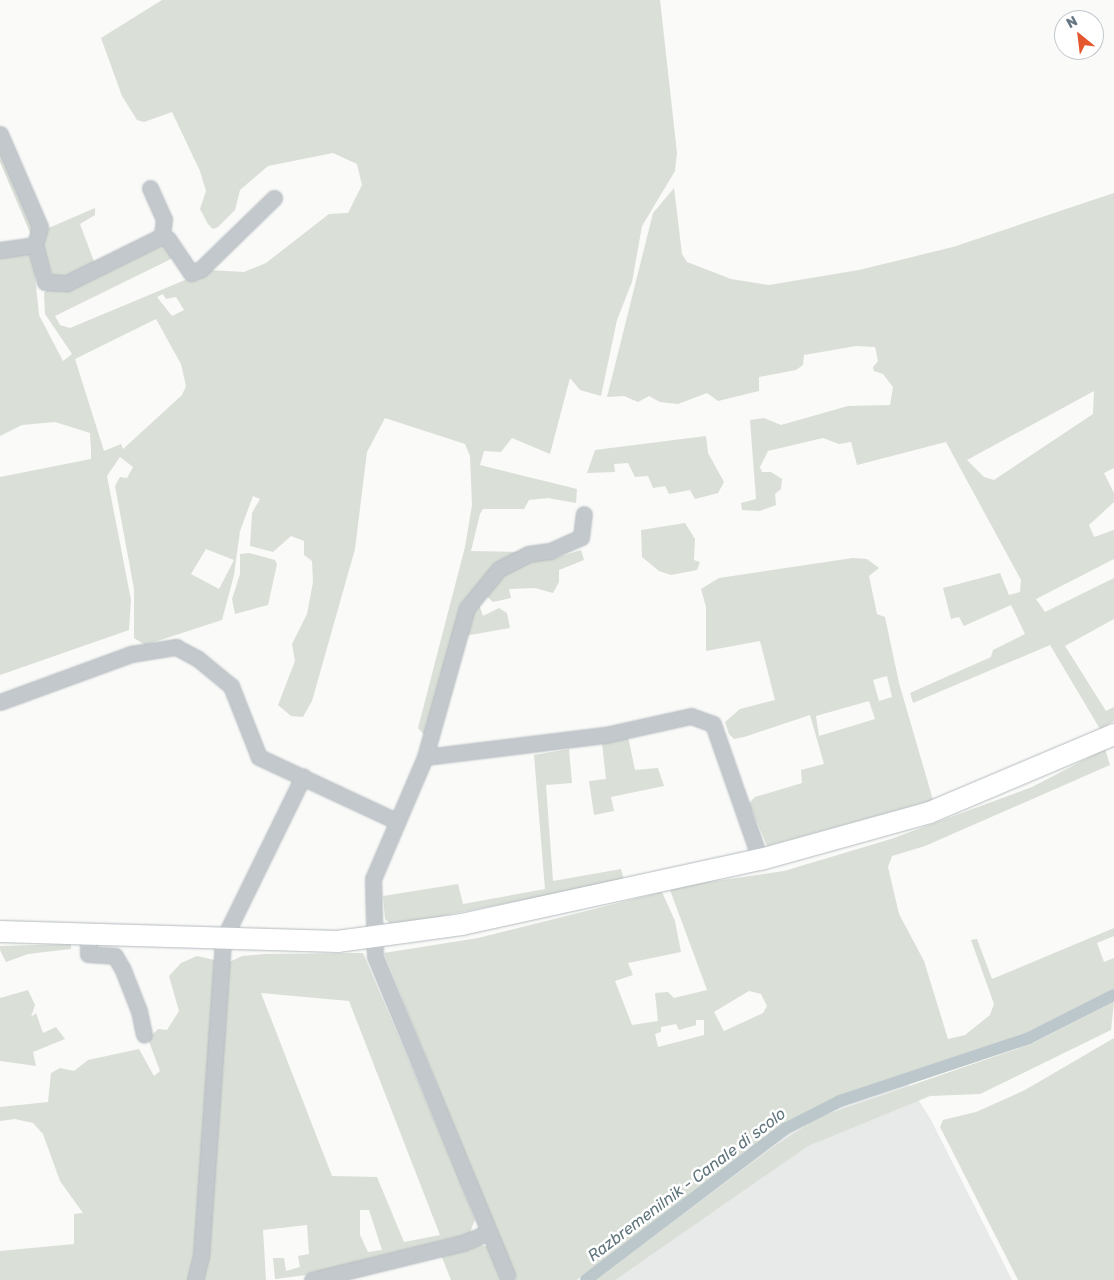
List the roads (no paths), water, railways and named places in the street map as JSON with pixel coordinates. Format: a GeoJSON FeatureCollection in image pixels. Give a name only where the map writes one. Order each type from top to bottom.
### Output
{"type":"FeatureCollection","features":[{"type":"Feature","properties":{"kind":"main road"},"geometry":{"type":"LineString","coordinates":[[0,931],[224,940],[373,938],[461,924],[760,859],[929,812],[1114,734]]}},
{"type":"Feature","properties":{"kind":"street"},"geometry":{"type":"LineString","coordinates":[[0,134],[40,227],[35,246],[45,282],[60,284],[98,270],[162,236]]}},
{"type":"Feature","properties":{"kind":"street"},"geometry":{"type":"LineString","coordinates":[[150,188],[164,219],[162,236]]}},
{"type":"Feature","properties":{"kind":"street"},"geometry":{"type":"LineString","coordinates":[[162,236],[168,239],[191,274],[201,269],[274,198]]}},
{"type":"Feature","properties":{"kind":"street"},"geometry":{"type":"LineString","coordinates":[[0,250],[35,246]]}},
{"type":"Feature","properties":{"kind":"street"},"geometry":{"type":"LineString","coordinates":[[507,1275],[487,1233],[375,956],[373,938],[374,880],[396,821],[425,758],[467,608],[500,569],[528,554],[550,551],[581,537],[584,514]]}},
{"type":"Feature","properties":{"kind":"street"},"geometry":{"type":"LineString","coordinates":[[0,702],[131,654],[176,647],[197,658],[231,686],[259,756],[396,821]]}},
{"type":"Feature","properties":{"kind":"street"},"geometry":{"type":"LineString","coordinates":[[425,758],[605,735],[691,716],[712,724],[760,859]]}},
{"type":"Feature","properties":{"kind":"street"},"geometry":{"type":"LineString","coordinates":[[195,1280],[204,1220],[224,940],[303,777]]}},
{"type":"Feature","properties":{"kind":"street"},"geometry":{"type":"LineString","coordinates":[[88,935],[88,954],[115,956],[123,970],[140,1011],[144,1034]]}},
{"type":"Feature","properties":{"kind":"street"},"geometry":{"type":"LineString","coordinates":[[312,1280],[464,1243],[487,1233]]}},
{"type":"Feature","properties":{"kind":"waterway","name":"Razbremenilnik - Canale di scolo"},"geometry":{"type":"LineString","coordinates":[[586,1280],[785,1129],[840,1101],[1029,1038],[1114,995]]}}]}
